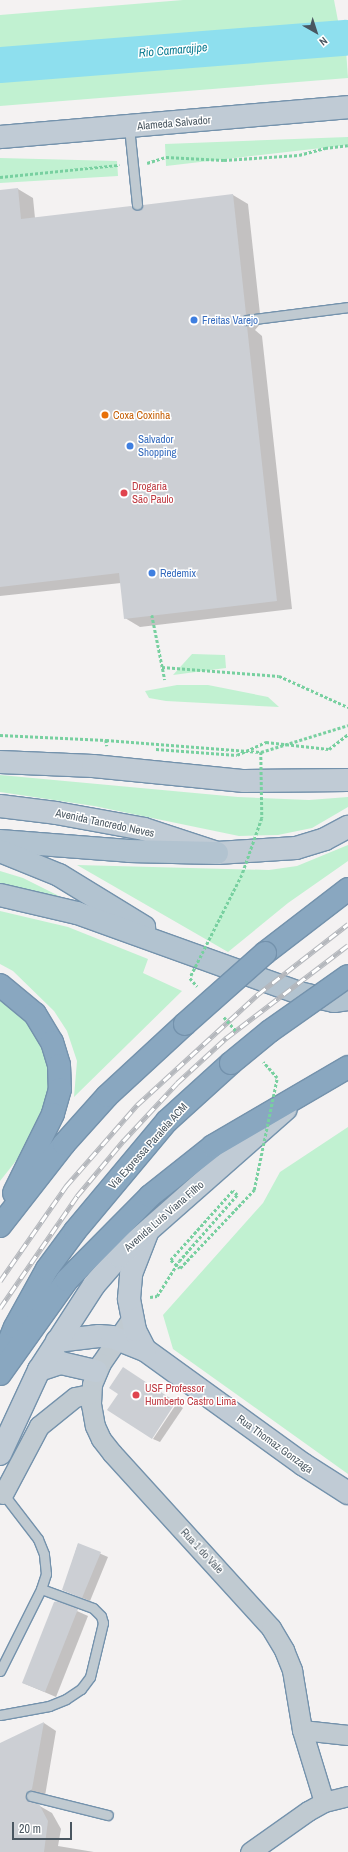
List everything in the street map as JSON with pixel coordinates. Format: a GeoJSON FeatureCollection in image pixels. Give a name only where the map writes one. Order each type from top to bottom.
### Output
{"type":"FeatureCollection","features":[{"type":"Feature","properties":{"kind":"highway"},"geometry":{"type":"LineString","coordinates":[[0,1226],[64,1144],[107,1096],[265,953],[348,889]]}},
{"type":"Feature","properties":{"kind":"highway","name":"Via Expressa Paralela ACM"},"geometry":{"type":"LineString","coordinates":[[0,1362],[15,1327],[47,1269],[75,1231],[167,1122],[231,1063],[270,1031],[348,976]]}},
{"type":"Feature","properties":{"kind":"highway"},"geometry":{"type":"LineString","coordinates":[[0,985],[35,1014],[52,1042],[59,1065],[60,1090],[54,1114],[0,1221]]}},
{"type":"Feature","properties":{"kind":"highway","name":"Avenida Luís Viana Filho"},"geometry":{"type":"LineString","coordinates":[[0,1374],[67,1280],[150,1196],[213,1146],[348,1067]]}},
{"type":"Feature","properties":{"kind":"main road"},"geometry":{"type":"LineString","coordinates":[[0,841],[129,851],[217,853]]}},
{"type":"Feature","properties":{"kind":"main road"},"geometry":{"type":"LineString","coordinates":[[0,851],[59,875],[193,956]]}},
{"type":"Feature","properties":{"kind":"main road"},"geometry":{"type":"LineString","coordinates":[[0,895],[77,913],[299,993],[334,1001],[348,999]]}},
{"type":"Feature","properties":{"kind":"street","name":"Alameda Salvador"},"geometry":{"type":"LineString","coordinates":[[0,136],[129,127],[348,107]]}},
{"type":"Feature","properties":{"kind":"street"},"geometry":{"type":"LineString","coordinates":[[0,762],[93,766],[244,781],[348,780]]}},
{"type":"Feature","properties":{"kind":"street","name":"Avenida Tancredo Neves"},"geometry":{"type":"LineString","coordinates":[[0,806],[56,813],[144,830],[217,853],[296,848],[325,839],[348,827]]}},
{"type":"Feature","properties":{"kind":"street","name":"Avenida Luís Viana Filho"},"geometry":{"type":"LineString","coordinates":[[0,1454],[39,1370],[94,1285],[119,1256],[152,1224],[312,1087]]}},
{"type":"Feature","properties":{"kind":"street"},"geometry":{"type":"LineString","coordinates":[[145,1350],[131,1308],[131,1274],[139,1250],[152,1224]]}},
{"type":"Feature","properties":{"kind":"street","name":"Rua 1 do Vale"},"geometry":{"type":"LineString","coordinates":[[131,1308],[116,1338],[96,1371],[91,1394],[92,1416],[100,1439],[271,1628],[292,1670],[302,1730],[324,1802]]}},
{"type":"Feature","properties":{"kind":"street","name":"Rua Thomaz Gonzaga"},"geometry":{"type":"LineString","coordinates":[[57,1341],[99,1336],[116,1338],[145,1350],[304,1465],[348,1493]]}},
{"type":"Feature","properties":{"kind":"street"},"geometry":{"type":"LineString","coordinates":[[39,1370],[60,1363],[96,1371]]}},
{"type":"Feature","properties":{"kind":"street"},"geometry":{"type":"LineString","coordinates":[[1,1491],[39,1426],[75,1397],[91,1394]]}},
{"type":"Feature","properties":{"kind":"street"},"geometry":{"type":"LineString","coordinates":[[302,1730],[348,1735]]}},
{"type":"Feature","properties":{"kind":"street"},"geometry":{"type":"LineString","coordinates":[[250,1852],[324,1802],[348,1796]]}},
{"type":"Feature","properties":{"kind":"lane"},"geometry":{"type":"LineString","coordinates":[[129,127],[138,205]]}},
{"type":"Feature","properties":{"kind":"lane"},"geometry":{"type":"LineString","coordinates":[[247,320],[348,307]]}},
{"type":"Feature","properties":{"kind":"lane"},"geometry":{"type":"LineString","coordinates":[[0,1671],[41,1589],[46,1574],[44,1554],[30,1528],[1,1491]]}},
{"type":"Feature","properties":{"kind":"lane"},"geometry":{"type":"LineString","coordinates":[[0,1715],[49,1706],[66,1699],[81,1689],[90,1677],[103,1624],[101,1616],[94,1608],[41,1589]]}},
{"type":"Feature","properties":{"kind":"lane"},"geometry":{"type":"LineString","coordinates":[[31,1796],[108,1815]]}},
{"type":"Feature","properties":{"kind":"path"},"geometry":{"type":"LineString","coordinates":[[0,177],[124,164],[134,168],[166,157],[224,160],[251,156],[299,156],[326,148],[348,145]]}},
{"type":"Feature","properties":{"kind":"path"},"geometry":{"type":"LineString","coordinates":[[152,615],[165,680]]}},
{"type":"Feature","properties":{"kind":"path"},"geometry":{"type":"LineString","coordinates":[[162,667],[279,676],[348,707]]}},
{"type":"Feature","properties":{"kind":"path"},"geometry":{"type":"LineString","coordinates":[[261,752],[348,725]]}},
{"type":"Feature","properties":{"kind":"path"},"geometry":{"type":"LineString","coordinates":[[152,749],[237,755],[266,742],[329,749],[348,734]]}},
{"type":"Feature","properties":{"kind":"path"},"geometry":{"type":"LineString","coordinates":[[0,735],[106,740],[105,746],[113,746]]}},
{"type":"Feature","properties":{"kind":"path"},"geometry":{"type":"LineString","coordinates":[[131,1308],[157,1296],[179,1261]]}},
{"type":"Feature","properties":{"kind":"green space"},"geometry":{"type":"Polygon","coordinates":[[[183,0],[334,0],[339,26],[0,52],[0,15],[183,0]]]}},
{"type":"Feature","properties":{"kind":"green space"},"geometry":{"type":"Polygon","coordinates":[[[346,50],[348,78],[0,106],[0,78],[346,50]]]}},
{"type":"Feature","properties":{"kind":"green space"},"geometry":{"type":"Polygon","coordinates":[[[348,137],[348,145],[166,166],[165,144],[348,137]]]}},
{"type":"Feature","properties":{"kind":"green space"},"geometry":{"type":"Polygon","coordinates":[[[0,158],[117,161],[118,176],[0,183],[0,158]]]}},
{"type":"Feature","properties":{"kind":"green space"},"geometry":{"type":"Polygon","coordinates":[[[192,654],[225,655],[226,668],[173,675],[192,654]]]}},
{"type":"Feature","properties":{"kind":"green space"},"geometry":{"type":"Polygon","coordinates":[[[177,685],[208,685],[268,697],[279,707],[166,701],[149,698],[145,691],[177,685]]]}},
{"type":"Feature","properties":{"kind":"green space"},"geometry":{"type":"Polygon","coordinates":[[[0,775],[238,797],[309,800],[348,797],[348,807],[312,828],[278,835],[239,836],[94,806],[0,792],[0,775]]]}},
{"type":"Feature","properties":{"kind":"green space"},"geometry":{"type":"Polygon","coordinates":[[[348,845],[348,861],[288,903],[228,952],[77,865],[269,870],[297,866],[348,845]]]}},
{"type":"Feature","properties":{"kind":"green space"},"geometry":{"type":"Polygon","coordinates":[[[0,871],[23,878],[65,899],[0,884],[0,871]]]}},
{"type":"Feature","properties":{"kind":"green space"},"geometry":{"type":"Polygon","coordinates":[[[0,911],[68,927],[148,959],[143,973],[182,991],[74,1097],[77,1061],[67,1031],[54,1011],[13,971],[0,964],[0,911]]]}},
{"type":"Feature","properties":{"kind":"green space"},"geometry":{"type":"Polygon","coordinates":[[[0,997],[16,1009],[33,1029],[50,1070],[47,1109],[23,1152],[0,1181],[0,997]]]}},
{"type":"Feature","properties":{"kind":"green space"},"geometry":{"type":"Polygon","coordinates":[[[348,1127],[348,1474],[173,1349],[163,1315],[263,1203],[280,1172],[348,1127]]]}},
{"type":"Feature","properties":{"kind":"building","name":"Salvador Shopping"},"geometry":{"type":"Polygon","coordinates":[[[18,188],[21,219],[131,206],[138,211],[143,205],[233,194],[246,314],[241,320],[247,326],[277,601],[124,619],[119,573],[0,587],[0,190],[18,188]]]}},
{"type":"Feature","properties":{"kind":"building"},"geometry":{"type":"Polygon","coordinates":[[[123,1367],[176,1402],[152,1439],[107,1410],[118,1394],[109,1388],[123,1367]]]}},
{"type":"Feature","properties":{"kind":"building"},"geometry":{"type":"Polygon","coordinates":[[[78,1543],[101,1552],[82,1598],[62,1590],[78,1543]]]}},
{"type":"Feature","properties":{"kind":"building"},"geometry":{"type":"Polygon","coordinates":[[[58,1601],[78,1609],[45,1692],[22,1683],[54,1602],[58,1601]]]}},
{"type":"Feature","properties":{"kind":"building"},"geometry":{"type":"Polygon","coordinates":[[[44,1722],[32,1789],[25,1795],[27,1801],[39,1804],[48,1821],[44,1852],[0,1852],[0,1743],[44,1722]]]}},
{"type":"Feature","properties":{"kind":"waterway","name":"Rio Camarajipe"},"geometry":{"type":"LineString","coordinates":[[0,65],[345,38]]}},
{"type":"Feature","properties":{"kind":"railway"},"geometry":{"type":"LineString","coordinates":[[0,1281],[66,1186],[137,1105],[258,994],[348,924]]}},
{"type":"Feature","properties":{"kind":"railway"},"geometry":{"type":"LineString","coordinates":[[0,1308],[77,1196],[123,1141],[177,1083],[226,1038],[348,945]]}},
{"type":"Feature","properties":{"kind":"place","name":"Freitas Varejo"},"geometry":{"type":"Point","coordinates":[194,320]}},
{"type":"Feature","properties":{"kind":"place","name":"Coxa Coxinha"},"geometry":{"type":"Point","coordinates":[105,415]}},
{"type":"Feature","properties":{"kind":"place","name":"Salvador Shopping"},"geometry":{"type":"Point","coordinates":[130,446]}},
{"type":"Feature","properties":{"kind":"place","name":"Drogaria São Paulo"},"geometry":{"type":"Point","coordinates":[124,493]}},
{"type":"Feature","properties":{"kind":"place","name":"Redemix"},"geometry":{"type":"Point","coordinates":[152,573]}},
{"type":"Feature","properties":{"kind":"place","name":"USF Professor Humberto Castro Lima"},"geometry":{"type":"Point","coordinates":[136,1395]}}]}
